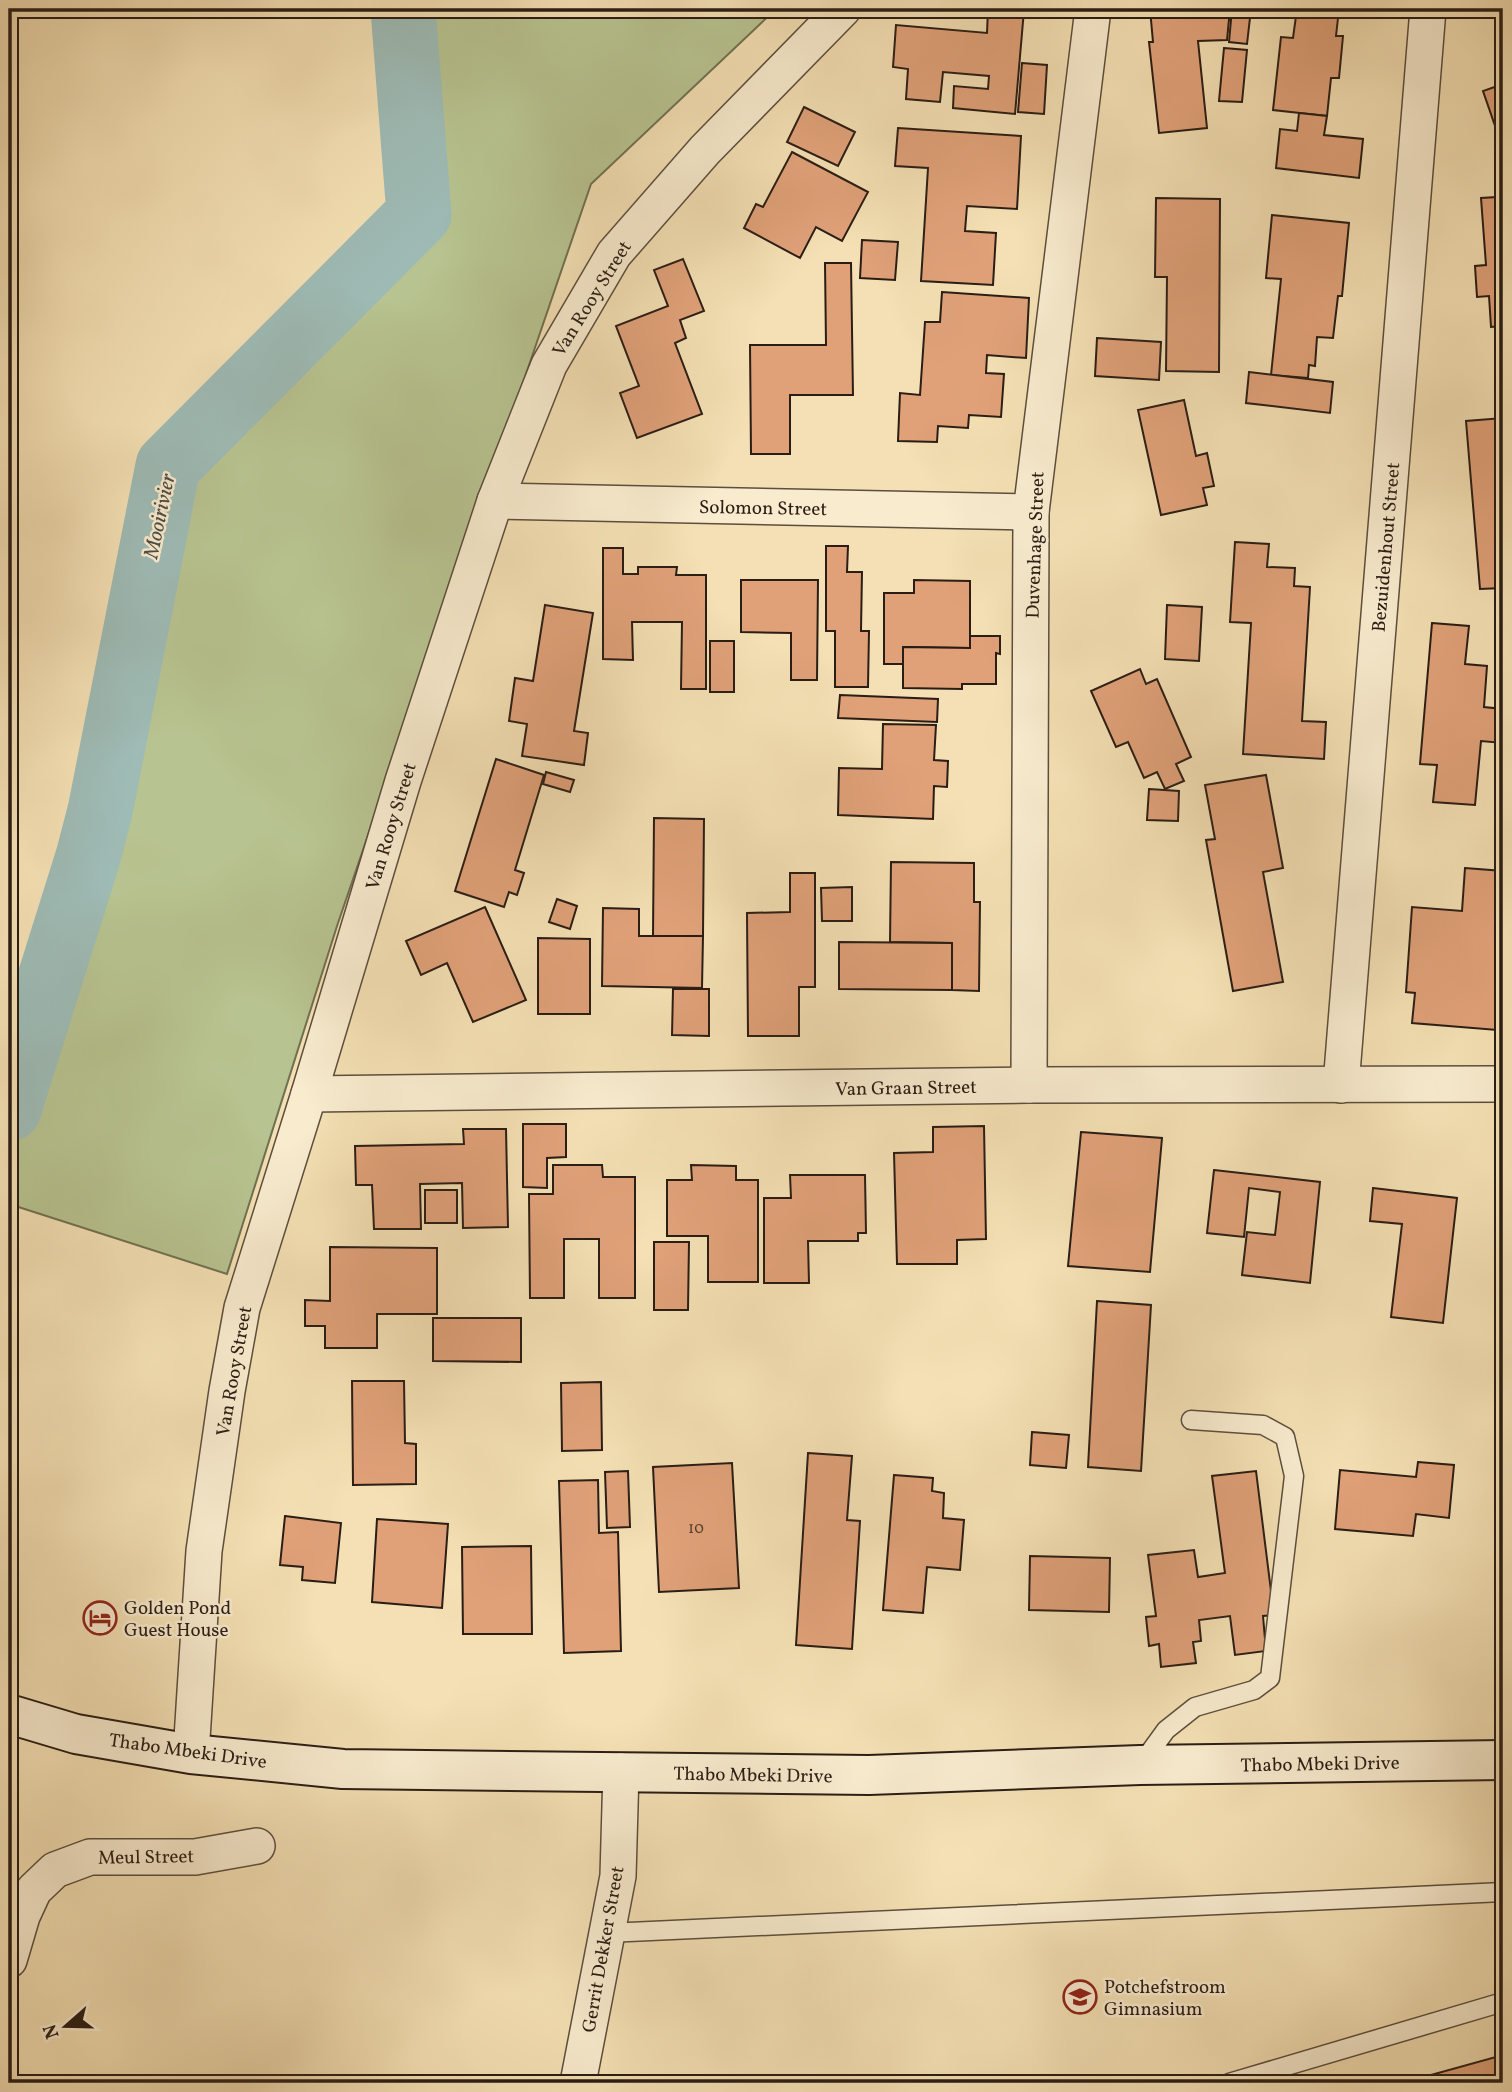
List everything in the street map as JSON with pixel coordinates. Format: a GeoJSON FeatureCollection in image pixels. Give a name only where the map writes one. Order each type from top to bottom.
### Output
{"type":"FeatureCollection","features":[{"type":"Feature","properties":{"kind":"main road","name":"Thabo Mbeki Drive"},"geometry":{"type":"LineString","coordinates":[[9,1714],[76,1734],[191,1754],[343,1769],[869,1775],[1140,1765],[1503,1760]]}},
{"type":"Feature","properties":{"kind":"street","name":"Van Rooy Street"},"geometry":{"type":"LineString","coordinates":[[191,1754],[204,1551],[242,1308],[402,781],[495,501],[549,365],[614,254],[705,150],[843,9]]}},
{"type":"Feature","properties":{"kind":"street","name":"Duvenhage Street"},"geometry":{"type":"LineString","coordinates":[[1029,1085],[1031,512],[1093,9]]}},
{"type":"Feature","properties":{"kind":"street","name":"Bezuidenhout Street"},"geometry":{"type":"LineString","coordinates":[[1341,1085],[1428,9]]}},
{"type":"Feature","properties":{"kind":"street","name":"Solomon Street"},"geometry":{"type":"LineString","coordinates":[[495,501],[1031,512]]}},
{"type":"Feature","properties":{"kind":"street","name":"Van Graan Street"},"geometry":{"type":"LineString","coordinates":[[309,1094],[1029,1085],[1503,1084]]}},
{"type":"Feature","properties":{"kind":"street","name":"Gerrit Dekker Street"},"geometry":{"type":"LineString","coordinates":[[578,2083],[618,1876],[621,1771]]}},
{"type":"Feature","properties":{"kind":"street","name":"Meul Street"},"geometry":{"type":"LineString","coordinates":[[9,1960],[22,1916],[34,1890],[55,1870],[90,1857],[195,1857],[257,1846]]}},
{"type":"Feature","properties":{"kind":"lane"},"geometry":{"type":"LineString","coordinates":[[1140,1765],[1166,1730],[1195,1707],[1254,1690],[1270,1678],[1294,1476],[1285,1437],[1263,1426],[1191,1420]]}},
{"type":"Feature","properties":{"kind":"lane"},"geometry":{"type":"LineString","coordinates":[[607,1933],[1503,1892]]}},
{"type":"Feature","properties":{"kind":"lane"},"geometry":{"type":"LineString","coordinates":[[1229,2083],[1503,2002]]}},
{"type":"Feature","properties":{"kind":"green space"},"geometry":{"type":"Polygon","coordinates":[[[403,9],[776,9],[591,184],[337,926],[227,1274],[9,1204],[9,1109],[100,811],[168,466],[419,214],[403,9]]]}},
{"type":"Feature","properties":{"kind":"building"},"geometry":{"type":"Polygon","coordinates":[[[988,9],[1024,10],[1015,114],[953,108],[954,86],[988,89],[989,76],[943,72],[940,102],[906,99],[908,69],[893,67],[896,25],[987,33],[988,9]]]}},
{"type":"Feature","properties":{"kind":"building"},"geometry":{"type":"Polygon","coordinates":[[[1150,9],[1230,9],[1227,40],[1198,41],[1207,128],[1159,133],[1149,42],[1153,42],[1150,9]]]}},
{"type":"Feature","properties":{"kind":"building"},"geometry":{"type":"Polygon","coordinates":[[[1232,9],[1251,9],[1247,44],[1229,42],[1232,9]]]}},
{"type":"Feature","properties":{"kind":"building"},"geometry":{"type":"Polygon","coordinates":[[[1297,9],[1339,9],[1336,36],[1343,36],[1339,78],[1331,78],[1327,116],[1273,110],[1281,37],[1293,38],[1297,9]]]}},
{"type":"Feature","properties":{"kind":"building"},"geometry":{"type":"Polygon","coordinates":[[[1496,9],[1503,9],[1503,30],[1496,9]]]}},
{"type":"Feature","properties":{"kind":"building"},"geometry":{"type":"Polygon","coordinates":[[[1224,48],[1247,50],[1242,102],[1219,101],[1224,48]]]}},
{"type":"Feature","properties":{"kind":"building"},"geometry":{"type":"Polygon","coordinates":[[[1022,63],[1047,65],[1044,114],[1018,112],[1022,63]]]}},
{"type":"Feature","properties":{"kind":"building"},"geometry":{"type":"Polygon","coordinates":[[[1503,84],[1503,149],[1483,91],[1503,84]]]}},
{"type":"Feature","properties":{"kind":"building"},"geometry":{"type":"Polygon","coordinates":[[[804,107],[855,132],[838,166],[787,142],[804,107]]]}},
{"type":"Feature","properties":{"kind":"building"},"geometry":{"type":"Polygon","coordinates":[[[1299,113],[1327,116],[1324,135],[1363,139],[1359,178],[1276,168],[1280,129],[1297,131],[1299,113]]]}},
{"type":"Feature","properties":{"kind":"building"},"geometry":{"type":"Polygon","coordinates":[[[898,128],[1021,136],[1017,209],[967,206],[965,231],[996,233],[993,285],[921,281],[928,168],[895,166],[898,128]]]}},
{"type":"Feature","properties":{"kind":"building"},"geometry":{"type":"Polygon","coordinates":[[[792,152],[868,192],[842,241],[816,227],[800,258],[744,228],[756,204],[763,207],[792,152]]]}},
{"type":"Feature","properties":{"kind":"building"},"geometry":{"type":"Polygon","coordinates":[[[1503,175],[1503,326],[1491,327],[1489,296],[1477,297],[1475,266],[1486,265],[1481,198],[1497,197],[1495,176],[1503,175]]]}},
{"type":"Feature","properties":{"kind":"building"},"geometry":{"type":"Polygon","coordinates":[[[1156,198],[1220,199],[1219,372],[1166,371],[1167,277],[1155,277],[1156,198]]]}},
{"type":"Feature","properties":{"kind":"building"},"geometry":{"type":"Polygon","coordinates":[[[1272,215],[1349,223],[1342,296],[1338,296],[1333,338],[1317,337],[1315,366],[1309,365],[1308,378],[1271,375],[1281,279],[1266,278],[1272,215]]]}},
{"type":"Feature","properties":{"kind":"building"},"geometry":{"type":"Polygon","coordinates":[[[862,240],[898,242],[895,280],[860,278],[862,240]]]}},
{"type":"Feature","properties":{"kind":"building"},"geometry":{"type":"Polygon","coordinates":[[[683,259],[704,311],[680,320],[686,338],[675,343],[702,414],[637,438],[620,393],[639,386],[616,326],[668,306],[654,270],[683,259]]]}},
{"type":"Feature","properties":{"kind":"building"},"geometry":{"type":"Polygon","coordinates":[[[825,263],[851,263],[853,395],[790,395],[790,454],[751,454],[750,345],[826,345],[825,263]]]}},
{"type":"Feature","properties":{"kind":"building"},"geometry":{"type":"Polygon","coordinates":[[[942,292],[1029,298],[1026,358],[987,355],[986,373],[1004,374],[1001,417],[969,415],[968,428],[938,426],[937,442],[898,441],[900,393],[920,395],[925,322],[940,322],[942,292]]]}},
{"type":"Feature","properties":{"kind":"building"},"geometry":{"type":"Polygon","coordinates":[[[1097,338],[1161,342],[1159,380],[1095,376],[1097,338]]]}},
{"type":"Feature","properties":{"kind":"building"},"geometry":{"type":"Polygon","coordinates":[[[1249,372],[1333,382],[1330,413],[1246,403],[1249,372]]]}},
{"type":"Feature","properties":{"kind":"building"},"geometry":{"type":"Polygon","coordinates":[[[1184,400],[1196,456],[1207,453],[1214,486],[1203,488],[1207,505],[1161,515],[1138,410],[1184,400]]]}},
{"type":"Feature","properties":{"kind":"building"},"geometry":{"type":"Polygon","coordinates":[[[1503,418],[1503,588],[1480,589],[1466,421],[1503,418]]]}},
{"type":"Feature","properties":{"kind":"building"},"geometry":{"type":"Polygon","coordinates":[[[1235,542],[1269,544],[1267,567],[1295,568],[1294,586],[1310,587],[1302,721],[1326,722],[1324,759],[1243,754],[1251,623],[1230,622],[1235,542]]]}},
{"type":"Feature","properties":{"kind":"building"},"geometry":{"type":"Polygon","coordinates":[[[826,546],[848,546],[847,572],[862,572],[861,631],[869,631],[868,687],[835,687],[835,631],[826,631],[826,546]]]}},
{"type":"Feature","properties":{"kind":"building"},"geometry":{"type":"Polygon","coordinates":[[[603,548],[623,548],[623,574],[638,574],[638,567],[677,567],[676,575],[706,575],[706,689],[681,689],[682,622],[632,622],[633,660],[603,659],[603,548]]]}},
{"type":"Feature","properties":{"kind":"building"},"geometry":{"type":"Polygon","coordinates":[[[741,580],[818,580],[817,680],[791,680],[791,633],[741,632],[741,580]]]}},
{"type":"Feature","properties":{"kind":"building"},"geometry":{"type":"Polygon","coordinates":[[[914,580],[970,581],[970,648],[903,647],[903,664],[884,664],[884,593],[914,593],[914,580]]]}},
{"type":"Feature","properties":{"kind":"building"},"geometry":{"type":"Polygon","coordinates":[[[545,605],[593,613],[574,731],[588,733],[584,765],[522,756],[527,724],[509,721],[515,678],[533,681],[545,605]]]}},
{"type":"Feature","properties":{"kind":"building"},"geometry":{"type":"Polygon","coordinates":[[[1167,605],[1202,607],[1199,661],[1165,659],[1167,605]]]}},
{"type":"Feature","properties":{"kind":"building"},"geometry":{"type":"Polygon","coordinates":[[[1432,623],[1469,626],[1465,664],[1487,666],[1484,707],[1503,709],[1503,743],[1481,741],[1475,805],[1433,802],[1437,765],[1420,764],[1432,623]]]}},
{"type":"Feature","properties":{"kind":"building"},"geometry":{"type":"Polygon","coordinates":[[[970,636],[1000,636],[1000,654],[996,653],[996,684],[962,684],[962,689],[903,688],[903,647],[970,648],[970,636]]]}},
{"type":"Feature","properties":{"kind":"building"},"geometry":{"type":"Polygon","coordinates":[[[710,641],[734,641],[734,692],[710,692],[710,641]]]}},
{"type":"Feature","properties":{"kind":"building"},"geometry":{"type":"Polygon","coordinates":[[[1140,669],[1146,684],[1157,679],[1191,757],[1176,764],[1184,781],[1165,789],[1157,772],[1144,778],[1128,742],[1116,747],[1091,691],[1140,669]]]}},
{"type":"Feature","properties":{"kind":"building"},"geometry":{"type":"Polygon","coordinates":[[[840,695],[938,699],[937,722],[838,718],[840,695]]]}},
{"type":"Feature","properties":{"kind":"building"},"geometry":{"type":"Polygon","coordinates":[[[883,724],[936,725],[934,760],[948,761],[947,787],[934,786],[933,819],[838,815],[839,768],[882,769],[883,724]]]}},
{"type":"Feature","properties":{"kind":"building"},"geometry":{"type":"Polygon","coordinates":[[[496,759],[544,775],[515,870],[524,873],[517,895],[509,892],[504,907],[455,891],[496,759]]]}},
{"type":"Feature","properties":{"kind":"building"},"geometry":{"type":"Polygon","coordinates":[[[546,772],[574,780],[570,792],[543,784],[546,772]]]}},
{"type":"Feature","properties":{"kind":"building"},"geometry":{"type":"Polygon","coordinates":[[[1266,775],[1283,868],[1263,872],[1283,982],[1233,991],[1206,840],[1215,839],[1205,785],[1266,775]]]}},
{"type":"Feature","properties":{"kind":"building"},"geometry":{"type":"Polygon","coordinates":[[[1149,789],[1179,791],[1178,821],[1147,820],[1149,789]]]}},
{"type":"Feature","properties":{"kind":"building"},"geometry":{"type":"Polygon","coordinates":[[[654,818],[704,819],[703,936],[653,936],[654,818]]]}},
{"type":"Feature","properties":{"kind":"building"},"geometry":{"type":"Polygon","coordinates":[[[891,862],[974,863],[974,902],[980,902],[979,991],[952,990],[952,943],[890,942],[891,862]]]}},
{"type":"Feature","properties":{"kind":"building"},"geometry":{"type":"Polygon","coordinates":[[[1465,868],[1503,871],[1503,947],[1497,1030],[1412,1023],[1415,993],[1406,992],[1412,907],[1462,911],[1465,868]]]}},
{"type":"Feature","properties":{"kind":"building"},"geometry":{"type":"Polygon","coordinates":[[[790,873],[815,873],[815,987],[799,987],[799,1036],[748,1036],[747,913],[790,912],[790,873]]]}},
{"type":"Feature","properties":{"kind":"building"},"geometry":{"type":"Polygon","coordinates":[[[852,887],[852,921],[822,921],[821,888],[852,887]]]}},
{"type":"Feature","properties":{"kind":"building"},"geometry":{"type":"Polygon","coordinates":[[[557,899],[577,906],[570,929],[549,922],[557,899]]]}},
{"type":"Feature","properties":{"kind":"building"},"geometry":{"type":"Polygon","coordinates":[[[485,907],[526,1000],[473,1022],[447,963],[421,975],[406,941],[485,907]]]}},
{"type":"Feature","properties":{"kind":"building"},"geometry":{"type":"Polygon","coordinates":[[[603,908],[639,909],[639,936],[703,936],[702,988],[602,986],[603,908]]]}},
{"type":"Feature","properties":{"kind":"building"},"geometry":{"type":"Polygon","coordinates":[[[538,938],[590,939],[590,1014],[538,1014],[538,938]]]}},
{"type":"Feature","properties":{"kind":"building"},"geometry":{"type":"Polygon","coordinates":[[[839,942],[952,943],[952,990],[839,989],[839,942]]]}},
{"type":"Feature","properties":{"kind":"building"},"geometry":{"type":"Polygon","coordinates":[[[673,989],[709,989],[709,1036],[672,1035],[673,989]]]}},
{"type":"Feature","properties":{"kind":"building"},"geometry":{"type":"Polygon","coordinates":[[[523,1124],[566,1124],[566,1157],[547,1158],[547,1188],[523,1187],[523,1124]]]}},
{"type":"Feature","properties":{"kind":"building"},"geometry":{"type":"Polygon","coordinates":[[[984,1126],[986,1239],[957,1240],[957,1264],[897,1264],[894,1153],[933,1152],[933,1127],[984,1126]]]}},
{"type":"Feature","properties":{"kind":"building"},"geometry":{"type":"Polygon","coordinates":[[[463,1129],[506,1129],[508,1227],[463,1228],[462,1183],[420,1184],[421,1229],[374,1229],[372,1185],[356,1185],[355,1146],[464,1144],[463,1129]]]}},
{"type":"Feature","properties":{"kind":"building"},"geometry":{"type":"Polygon","coordinates":[[[1081,1132],[1162,1138],[1150,1272],[1068,1266],[1081,1132]]]}},
{"type":"Feature","properties":{"kind":"building"},"geometry":{"type":"Polygon","coordinates":[[[553,1165],[602,1165],[603,1177],[635,1177],[635,1298],[599,1298],[599,1239],[564,1239],[564,1298],[530,1298],[529,1194],[553,1194],[553,1165]]]}},
{"type":"Feature","properties":{"kind":"building"},"geometry":{"type":"Polygon","coordinates":[[[691,1165],[736,1166],[736,1180],[758,1180],[758,1282],[708,1282],[708,1236],[667,1236],[667,1180],[692,1180],[691,1165]]]}},
{"type":"Feature","properties":{"kind":"building"},"geometry":{"type":"Polygon","coordinates":[[[1214,1170],[1320,1182],[1310,1283],[1242,1275],[1247,1232],[1275,1235],[1280,1192],[1249,1188],[1244,1237],[1207,1233],[1214,1170]]]}},
{"type":"Feature","properties":{"kind":"building"},"geometry":{"type":"Polygon","coordinates":[[[790,1175],[865,1175],[866,1233],[858,1233],[858,1241],[808,1241],[809,1283],[764,1283],[764,1198],[791,1198],[790,1175]]]}},
{"type":"Feature","properties":{"kind":"building"},"geometry":{"type":"Polygon","coordinates":[[[1373,1188],[1457,1198],[1443,1323],[1391,1317],[1402,1224],[1370,1221],[1373,1188]]]}},
{"type":"Feature","properties":{"kind":"building"},"geometry":{"type":"Polygon","coordinates":[[[425,1190],[457,1190],[457,1223],[425,1223],[425,1190]]]}},
{"type":"Feature","properties":{"kind":"building"},"geometry":{"type":"Polygon","coordinates":[[[654,1242],[689,1242],[688,1310],[654,1310],[654,1242]]]}},
{"type":"Feature","properties":{"kind":"building"},"geometry":{"type":"Polygon","coordinates":[[[330,1247],[437,1248],[437,1314],[377,1314],[377,1348],[325,1348],[325,1326],[305,1326],[305,1300],[330,1301],[330,1247]]]}},
{"type":"Feature","properties":{"kind":"building"},"geometry":{"type":"Polygon","coordinates":[[[1097,1301],[1151,1305],[1141,1471],[1088,1467],[1097,1301]]]}},
{"type":"Feature","properties":{"kind":"building"},"geometry":{"type":"Polygon","coordinates":[[[433,1318],[521,1318],[521,1362],[433,1361],[433,1318]]]}},
{"type":"Feature","properties":{"kind":"building"},"geometry":{"type":"Polygon","coordinates":[[[352,1381],[404,1381],[405,1443],[416,1444],[416,1484],[353,1485],[352,1381]]]}},
{"type":"Feature","properties":{"kind":"building"},"geometry":{"type":"Polygon","coordinates":[[[601,1382],[602,1450],[562,1451],[561,1383],[601,1382]]]}},
{"type":"Feature","properties":{"kind":"building"},"geometry":{"type":"Polygon","coordinates":[[[1032,1432],[1069,1435],[1066,1468],[1030,1465],[1032,1432]]]}},
{"type":"Feature","properties":{"kind":"building"},"geometry":{"type":"Polygon","coordinates":[[[808,1453],[852,1456],[847,1520],[860,1521],[852,1649],[796,1645],[808,1453]]]}},
{"type":"Feature","properties":{"kind":"building"},"geometry":{"type":"Polygon","coordinates":[[[1418,1462],[1454,1465],[1449,1518],[1416,1514],[1413,1536],[1335,1529],[1340,1470],[1416,1477],[1418,1462]]]}},
{"type":"Feature","properties":{"kind":"building"},"geometry":{"type":"Polygon","coordinates":[[[732,1463],[739,1588],[659,1592],[653,1467],[732,1463]]]}},
{"type":"Feature","properties":{"kind":"building"},"geometry":{"type":"Polygon","coordinates":[[[628,1471],[630,1527],[607,1528],[605,1472],[628,1471]]]}},
{"type":"Feature","properties":{"kind":"building"},"geometry":{"type":"Polygon","coordinates":[[[1256,1471],[1274,1615],[1263,1616],[1266,1651],[1235,1655],[1230,1616],[1199,1620],[1201,1641],[1193,1642],[1196,1663],[1161,1667],[1159,1644],[1149,1646],[1146,1617],[1156,1616],[1148,1555],[1194,1550],[1198,1577],[1225,1573],[1212,1476],[1256,1471]]]}},
{"type":"Feature","properties":{"kind":"building"},"geometry":{"type":"Polygon","coordinates":[[[894,1475],[933,1478],[932,1491],[944,1493],[943,1518],[964,1520],[960,1570],[927,1567],[923,1613],[883,1610],[894,1475]]]}},
{"type":"Feature","properties":{"kind":"building"},"geometry":{"type":"Polygon","coordinates":[[[598,1480],[599,1533],[618,1532],[621,1651],[564,1653],[559,1481],[598,1480]]]}},
{"type":"Feature","properties":{"kind":"building"},"geometry":{"type":"Polygon","coordinates":[[[285,1516],[341,1523],[335,1583],[302,1580],[303,1567],[280,1565],[285,1516]]]}},
{"type":"Feature","properties":{"kind":"building"},"geometry":{"type":"Polygon","coordinates":[[[377,1519],[448,1524],[442,1608],[372,1602],[377,1519]]]}},
{"type":"Feature","properties":{"kind":"building"},"geometry":{"type":"Polygon","coordinates":[[[531,1546],[532,1634],[463,1634],[462,1547],[531,1546]]]}},
{"type":"Feature","properties":{"kind":"building"},"geometry":{"type":"Polygon","coordinates":[[[1030,1556],[1110,1558],[1109,1612],[1029,1610],[1030,1556]]]}},
{"type":"Feature","properties":{"kind":"building"},"geometry":{"type":"Polygon","coordinates":[[[1503,2055],[1503,2083],[1402,2083],[1503,2055]]]}},
{"type":"Feature","properties":{"kind":"waterway","name":"Mooirivier"},"geometry":{"type":"LineString","coordinates":[[9,1109],[100,811],[168,466],[419,214],[403,9]]}},
{"type":"Feature","properties":{"kind":"place","name":"Golden Pond Guest House"},"geometry":{"type":"Point","coordinates":[100,1618]}},
{"type":"Feature","properties":{"kind":"place","name":"Potchefstroom Gimnasium"},"geometry":{"type":"Point","coordinates":[1080,1997]}}]}
